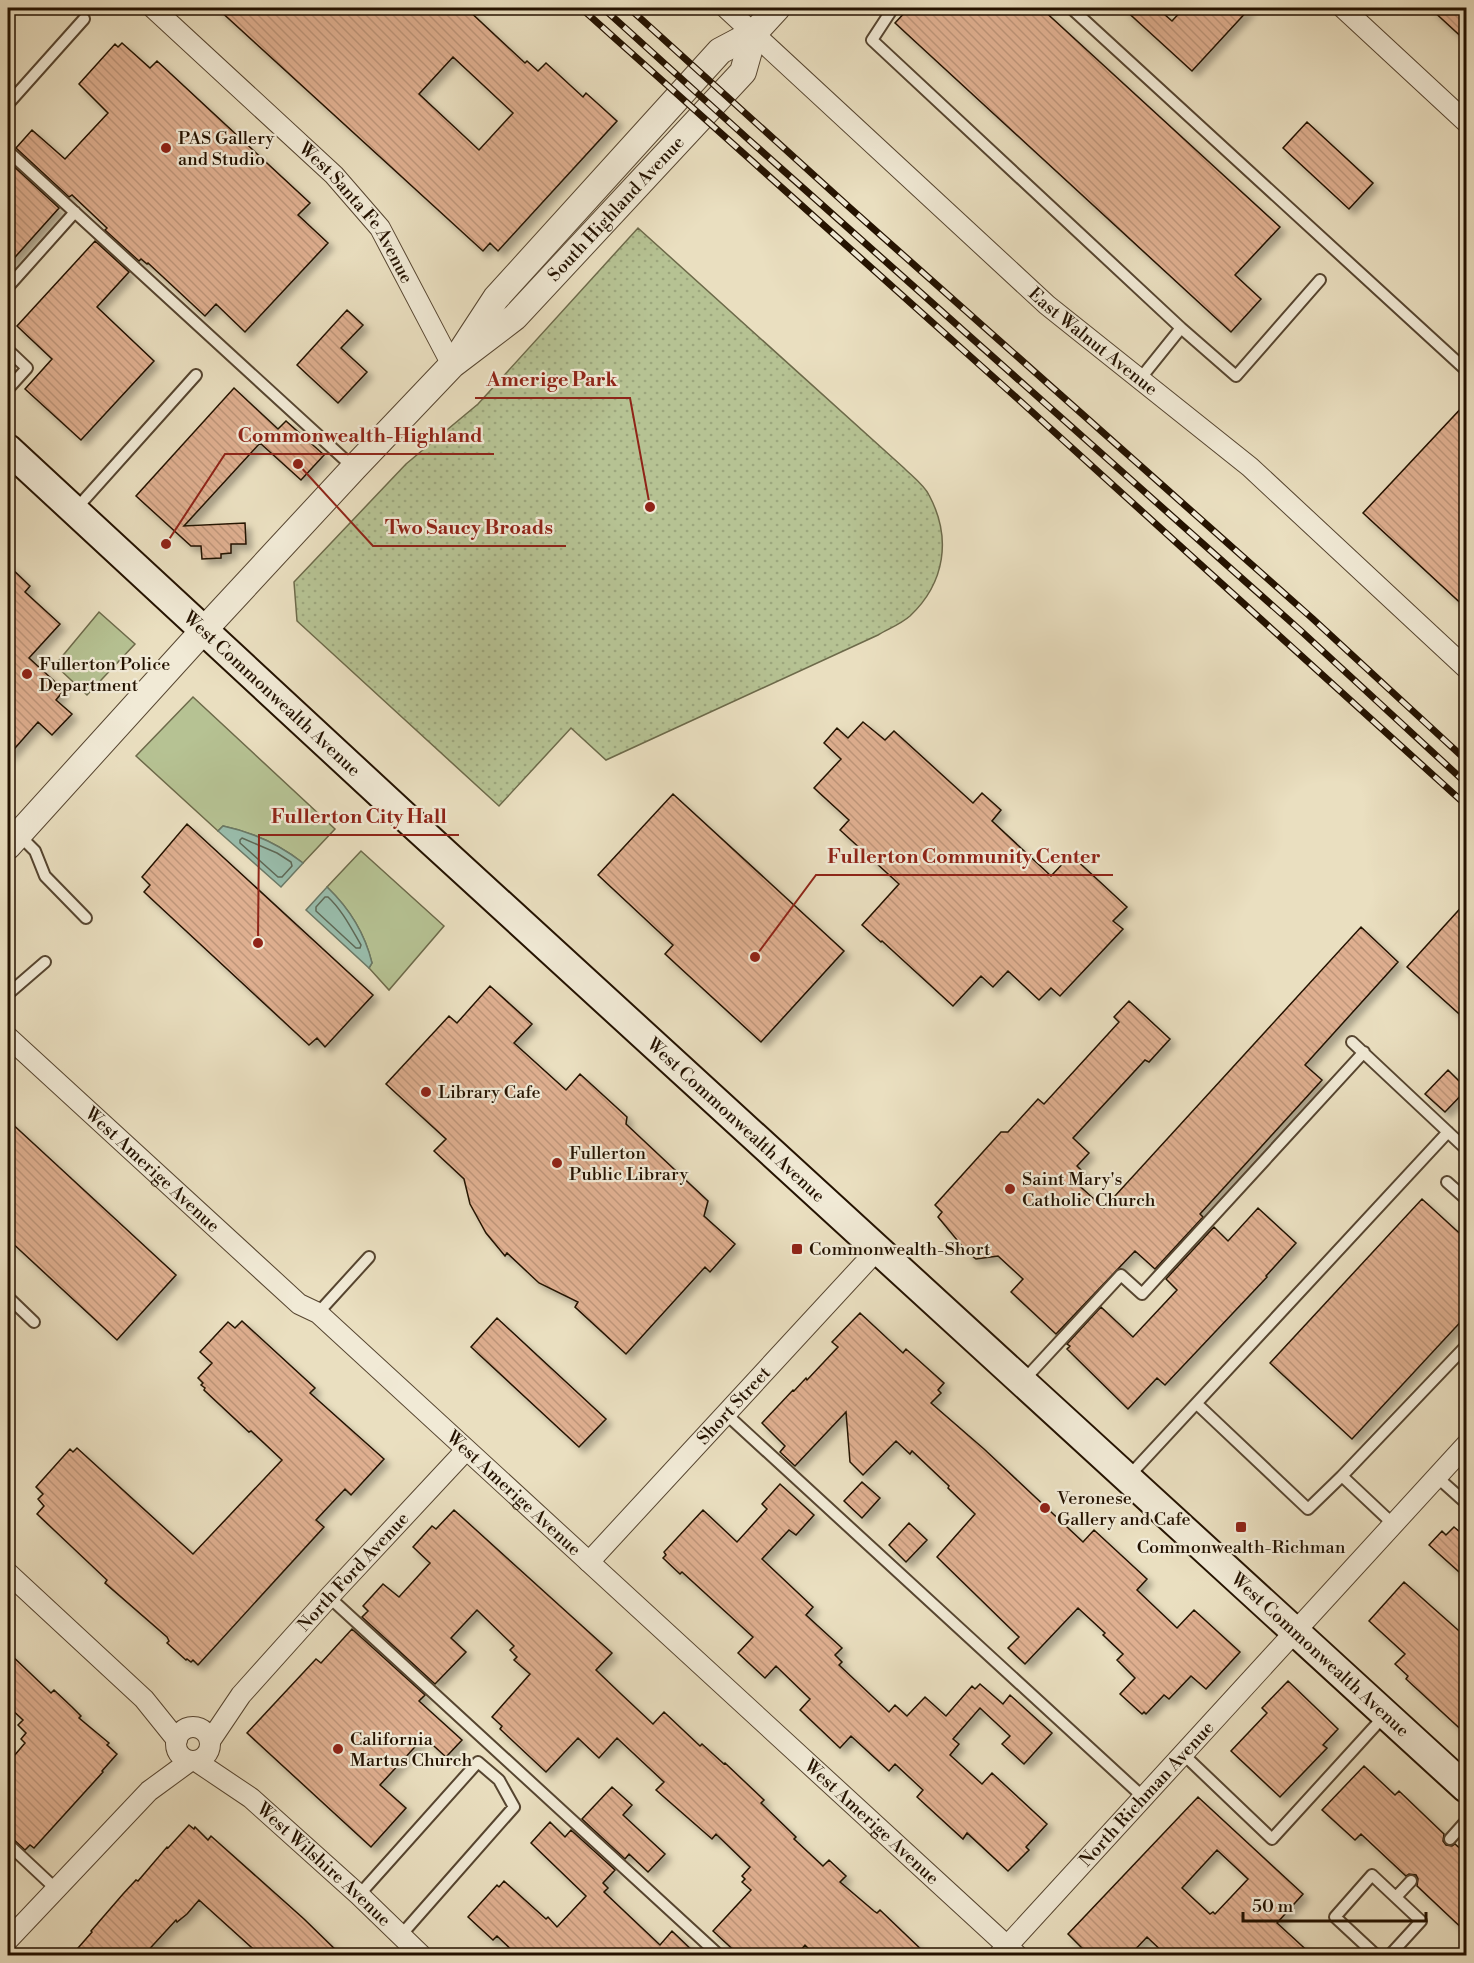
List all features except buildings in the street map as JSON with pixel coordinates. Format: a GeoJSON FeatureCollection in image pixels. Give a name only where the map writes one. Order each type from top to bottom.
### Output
{"type":"FeatureCollection","features":[{"type":"Feature","properties":{"kind":"main road","name":"West Commonwealth Avenue"},"geometry":{"type":"LineString","coordinates":[[8,448],[203,631],[1467,1788]]}},
{"type":"Feature","properties":{"kind":"street","name":"West Santa Fe Avenue"},"geometry":{"type":"LineString","coordinates":[[153,8],[334,175],[380,228],[452,365]]}},
{"type":"Feature","properties":{"kind":"street","name":"East Walnut Avenue"},"geometry":{"type":"LineString","coordinates":[[726,8],[1047,305],[1250,467],[1467,668]]}},
{"type":"Feature","properties":{"kind":"street","name":"South Highland Avenue"},"geometry":{"type":"LineString","coordinates":[[13,840],[203,631],[452,365],[496,298],[720,51],[754,33],[777,8]]}},
{"type":"Feature","properties":{"kind":"street"},"geometry":{"type":"LineString","coordinates":[[1343,8],[1467,122]]}},
{"type":"Feature","properties":{"kind":"street","name":"West Amerige Avenue"},"geometry":{"type":"LineString","coordinates":[[8,1036],[299,1304],[318,1313],[1007,1952]]}},
{"type":"Feature","properties":{"kind":"street","name":"Short Street"},"geometry":{"type":"LineString","coordinates":[[589,1562],[877,1250]]}},
{"type":"Feature","properties":{"kind":"street","name":"North Richman Avenue"},"geometry":{"type":"LineString","coordinates":[[1007,1952],[1142,1796],[1467,1445]]}},
{"type":"Feature","properties":{"kind":"street","name":"North Ford Avenue"},"geometry":{"type":"LineString","coordinates":[[210,1744],[241,1695],[466,1450]]}},
{"type":"Feature","properties":{"kind":"street"},"geometry":{"type":"LineString","coordinates":[[8,1573],[184,1735]]}},
{"type":"Feature","properties":{"kind":"street","name":"North Ford Avenue"},"geometry":{"type":"LineString","coordinates":[[8,1940],[149,1791],[184,1735],[241,1695]]}},
{"type":"Feature","properties":{"kind":"street"},"geometry":{"type":"LineString","coordinates":[[205,1732],[210,1744],[205,1756],[193,1761],[181,1756],[184,1735],[205,1732]]}},
{"type":"Feature","properties":{"kind":"street","name":"West Wilshire Avenue"},"geometry":{"type":"LineString","coordinates":[[210,1744],[250,1798]]}},
{"type":"Feature","properties":{"kind":"street","name":"North Ford Avenue"},"geometry":{"type":"LineString","coordinates":[[149,1791],[193,1761]]}},
{"type":"Feature","properties":{"kind":"street","name":"West Wilshire Avenue"},"geometry":{"type":"LineString","coordinates":[[193,1761],[250,1798],[402,1934],[422,1956]]}},
{"type":"Feature","properties":{"kind":"lane"},"geometry":{"type":"LineString","coordinates":[[894,8],[872,40],[1236,376],[1320,280]]}},
{"type":"Feature","properties":{"kind":"lane"},"geometry":{"type":"LineString","coordinates":[[1071,8],[1467,370]]}},
{"type":"Feature","properties":{"kind":"lane"},"geometry":{"type":"LineString","coordinates":[[8,104],[84,19]]}},
{"type":"Feature","properties":{"kind":"lane"},"geometry":{"type":"LineString","coordinates":[[8,151],[354,468]]}},
{"type":"Feature","properties":{"kind":"lane"},"geometry":{"type":"LineString","coordinates":[[8,287],[75,212]]}},
{"type":"Feature","properties":{"kind":"lane"},"geometry":{"type":"LineString","coordinates":[[1140,379],[1182,328]]}},
{"type":"Feature","properties":{"kind":"lane"},"geometry":{"type":"LineString","coordinates":[[8,350],[27,368],[8,389]]}},
{"type":"Feature","properties":{"kind":"lane"},"geometry":{"type":"LineString","coordinates":[[75,511],[196,375]]}},
{"type":"Feature","properties":{"kind":"lane"},"geometry":{"type":"LineString","coordinates":[[13,840],[35,851],[45,876],[86,918]]}},
{"type":"Feature","properties":{"kind":"lane"},"geometry":{"type":"LineString","coordinates":[[8,994],[45,962]]}},
{"type":"Feature","properties":{"kind":"lane"},"geometry":{"type":"LineString","coordinates":[[1352,1042],[1467,1149]]}},
{"type":"Feature","properties":{"kind":"lane"},"geometry":{"type":"LineString","coordinates":[[1022,1383],[1121,1275],[1142,1294],[1364,1052]]}},
{"type":"Feature","properties":{"kind":"lane"},"geometry":{"type":"LineString","coordinates":[[1126,1478],[1448,1132]]}},
{"type":"Feature","properties":{"kind":"lane"},"geometry":{"type":"LineString","coordinates":[[1447,1182],[1467,1198]]}},
{"type":"Feature","properties":{"kind":"lane"},"geometry":{"type":"LineString","coordinates":[[318,1313],[369,1257]]}},
{"type":"Feature","properties":{"kind":"lane"},"geometry":{"type":"LineString","coordinates":[[8,1297],[34,1322]]}},
{"type":"Feature","properties":{"kind":"lane"},"geometry":{"type":"LineString","coordinates":[[1197,1404],[1308,1509],[1467,1346]]}},
{"type":"Feature","properties":{"kind":"lane"},"geometry":{"type":"LineString","coordinates":[[726,1414],[1142,1796]]}},
{"type":"Feature","properties":{"kind":"lane"},"geometry":{"type":"LineString","coordinates":[[1342,1476],[1393,1524]]}},
{"type":"Feature","properties":{"kind":"lane"},"geometry":{"type":"LineString","coordinates":[[1437,1477],[1467,1503]]}},
{"type":"Feature","properties":{"kind":"lane"},"geometry":{"type":"LineString","coordinates":[[329,1597],[720,1956]]}},
{"type":"Feature","properties":{"kind":"lane"},"geometry":{"type":"LineString","coordinates":[[1182,1753],[1272,1839],[1386,1714]]}},
{"type":"Feature","properties":{"kind":"lane"},"geometry":{"type":"LineString","coordinates":[[359,1895],[478,1762],[499,1780],[514,1807],[402,1934]]}},
{"type":"Feature","properties":{"kind":"lane"},"geometry":{"type":"LineString","coordinates":[[1450,1839],[1467,1821]]}},
{"type":"Feature","properties":{"kind":"lane"},"geometry":{"type":"LineString","coordinates":[[8,1844],[56,1889]]}},
{"type":"Feature","properties":{"kind":"lane"},"geometry":{"type":"LineString","coordinates":[[1377,1956],[1335,1917],[1372,1875],[1421,1921],[1389,1956]]}},
{"type":"Feature","properties":{"kind":"lane"},"geometry":{"type":"LineString","coordinates":[[1396,1897],[1411,1881]]}},
{"type":"Feature","properties":{"kind":"shaded area"},"geometry":{"type":"Polygon","coordinates":[[[638,228],[921,484],[929,495],[941,527],[941,559],[931,589],[922,603],[899,624],[606,760],[571,728],[499,806],[297,621],[294,582],[406,464],[478,404],[638,228]]]}},
{"type":"Feature","properties":{"kind":"shaded area"},"geometry":{"type":"Polygon","coordinates":[[[99,612],[135,644],[87,695],[55,665],[99,612]]]}},
{"type":"Feature","properties":{"kind":"shaded area"},"geometry":{"type":"Polygon","coordinates":[[[193,697],[335,829],[303,863],[285,850],[255,836],[223,826],[218,831],[136,756],[193,697]]]}},
{"type":"Feature","properties":{"kind":"shaded area"},"geometry":{"type":"Polygon","coordinates":[[[361,851],[444,926],[389,990],[369,968],[372,963],[369,952],[355,922],[327,887],[361,851]]]}},
{"type":"Feature","properties":{"kind":"water"},"geometry":{"type":"Polygon","coordinates":[[[223,826],[265,840],[285,850],[303,863],[281,887],[218,831],[223,826]]]}},
{"type":"Feature","properties":{"kind":"water"},"geometry":{"type":"Polygon","coordinates":[[[327,887],[349,913],[360,932],[372,963],[369,968],[306,910],[327,887]]]}},
{"type":"Feature","properties":{"kind":"railway"},"geometry":{"type":"LineString","coordinates":[[581,8],[1019,400],[1466,805]]}},
{"type":"Feature","properties":{"kind":"railway"},"geometry":{"type":"LineString","coordinates":[[603,8],[1301,631],[1466,783]]}},
{"type":"Feature","properties":{"kind":"railway"},"geometry":{"type":"LineString","coordinates":[[629,8],[849,207],[1313,619],[1466,760]]}},
{"type":"Feature","properties":{"kind":"place","name":"PAS Gallery and Studio"},"geometry":{"type":"Point","coordinates":[166,148]}},
{"type":"Feature","properties":{"kind":"place","name":"Two Saucy Broads"},"geometry":{"type":"Point","coordinates":[298,464]}},
{"type":"Feature","properties":{"kind":"place","name":"Amerige Park"},"geometry":{"type":"Point","coordinates":[650,507]}},
{"type":"Feature","properties":{"kind":"place","name":"Commonwealth-Highland"},"geometry":{"type":"Point","coordinates":[166,544]}},
{"type":"Feature","properties":{"kind":"place","name":"Fullerton Police Department"},"geometry":{"type":"Point","coordinates":[27,674]}},
{"type":"Feature","properties":{"kind":"place","name":"Fullerton City Hall"},"geometry":{"type":"Point","coordinates":[258,943]}},
{"type":"Feature","properties":{"kind":"place","name":"Fullerton Community Center"},"geometry":{"type":"Point","coordinates":[755,957]}},
{"type":"Feature","properties":{"kind":"place","name":"Library Cafe"},"geometry":{"type":"Point","coordinates":[426,1092]}},
{"type":"Feature","properties":{"kind":"place","name":"Fullerton Public Library"},"geometry":{"type":"Point","coordinates":[557,1163]}},
{"type":"Feature","properties":{"kind":"place","name":"Saint Mary's Catholic Church"},"geometry":{"type":"Point","coordinates":[1010,1189]}},
{"type":"Feature","properties":{"kind":"place","name":"Commonwealth-Short"},"geometry":{"type":"Point","coordinates":[797,1249]}},
{"type":"Feature","properties":{"kind":"place","name":"Veronese Gallery and Cafe"},"geometry":{"type":"Point","coordinates":[1045,1508]}},
{"type":"Feature","properties":{"kind":"place","name":"Commonwealth-Richman"},"geometry":{"type":"Point","coordinates":[1241,1527]}},
{"type":"Feature","properties":{"kind":"place","name":"California Martus Church"},"geometry":{"type":"Point","coordinates":[338,1749]}}]}
